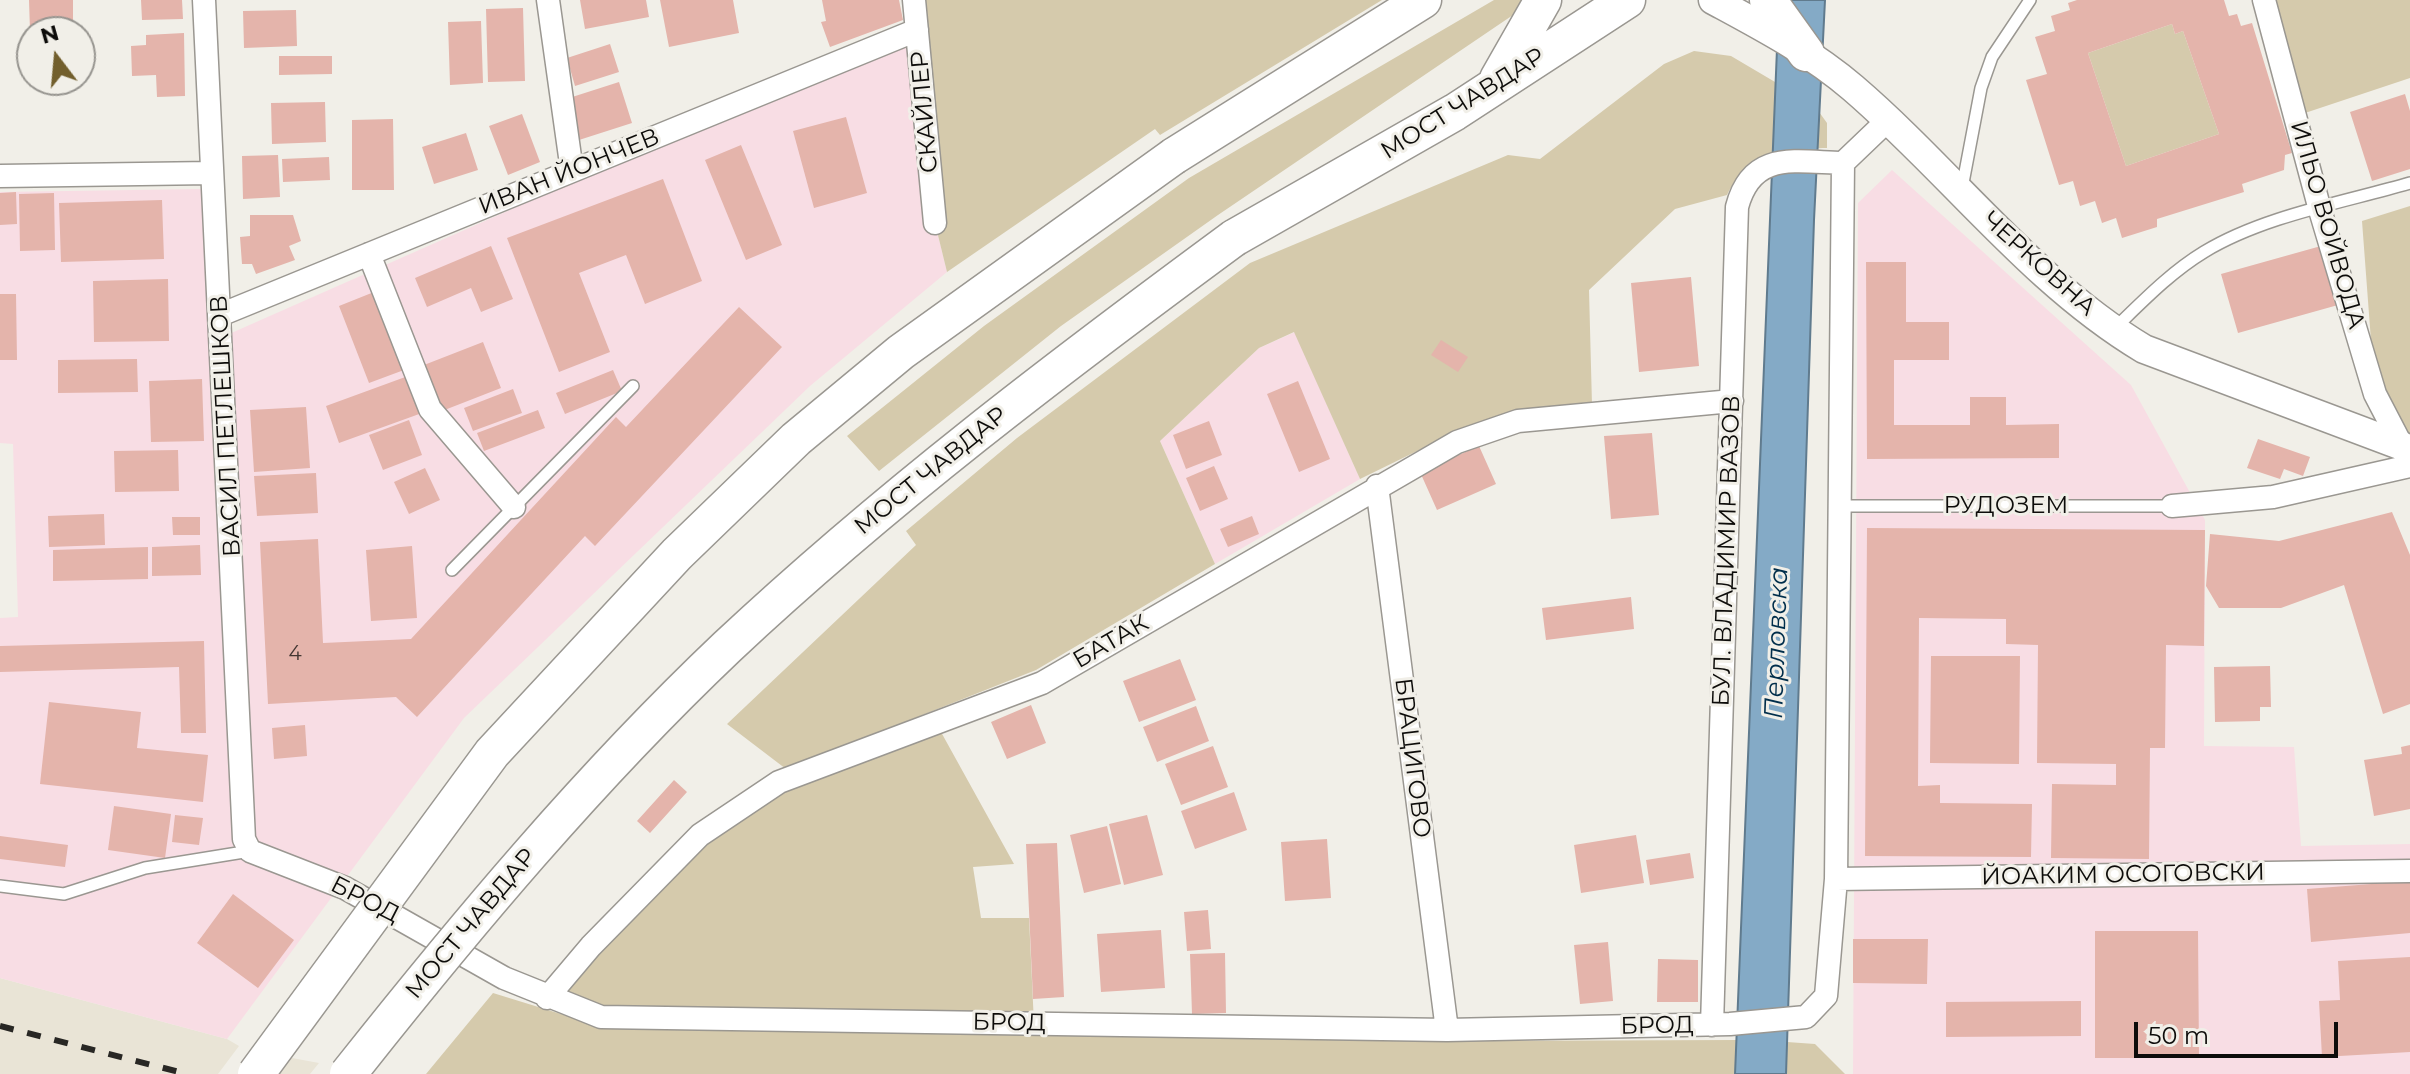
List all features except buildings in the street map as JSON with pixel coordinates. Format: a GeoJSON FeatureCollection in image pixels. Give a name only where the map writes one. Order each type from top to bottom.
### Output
{"type":"FeatureCollection","features":[{"type":"Feature","properties":{"kind":"main road"},"geometry":{"type":"LineString","coordinates":[[1493,88],[1543,0]]}},
{"type":"Feature","properties":{"kind":"main road","name":"МОСТ ЧАВДАР"},"geometry":{"type":"LineString","coordinates":[[348,1074],[487,900],[655,719],[727,647],[943,458],[1079,351],[1234,238],[1493,88],[1627,0]]}},
{"type":"Feature","properties":{"kind":"main road"},"geometry":{"type":"LineString","coordinates":[[1768,0],[1806,53]]}},
{"type":"Feature","properties":{"kind":"main road"},"geometry":{"type":"LineString","coordinates":[[256,1074],[492,753],[677,554],[796,439],[901,352],[1174,156],[1409,4]]}},
{"type":"Feature","properties":{"kind":"street","name":"ВАСИЛ ПЕТЛЕШКОВ"},"geometry":{"type":"LineString","coordinates":[[204,0],[244,839],[250,851]]}},
{"type":"Feature","properties":{"kind":"street"},"geometry":{"type":"LineString","coordinates":[[548,0],[572,171]]}},
{"type":"Feature","properties":{"kind":"street","name":"СКАЙЛЕР"},"geometry":{"type":"LineString","coordinates":[[914,0],[935,223]]}},
{"type":"Feature","properties":{"kind":"street","name":"ЧЕРКОВНА"},"geometry":{"type":"LineString","coordinates":[[1713,0],[1806,53],[1852,87],[2024,254],[2113,330],[2144,349],[2407,455]]}},
{"type":"Feature","properties":{"kind":"street","name":"ИЛЬО ВОЙВОДА"},"geometry":{"type":"LineString","coordinates":[[2264,0],[2320,210],[2375,394],[2407,455]]}},
{"type":"Feature","properties":{"kind":"street","name":"ИВАН ЙОНЧЕВ"},"geometry":{"type":"LineString","coordinates":[[220,315],[917,30]]}},
{"type":"Feature","properties":{"kind":"street"},"geometry":{"type":"LineString","coordinates":[[1836,879],[1843,163],[1888,120]]}},
{"type":"Feature","properties":{"kind":"street","name":"БУЛ. ВЛАДИМИР ВАЗОВ"},"geometry":{"type":"LineString","coordinates":[[1721,1025],[1737,207],[1743,186],[1757,169],[1779,162],[1843,163]]}},
{"type":"Feature","properties":{"kind":"street"},"geometry":{"type":"LineString","coordinates":[[0,176],[211,173]]}},
{"type":"Feature","properties":{"kind":"street"},"geometry":{"type":"LineString","coordinates":[[369,254],[430,409],[514,507]]}},
{"type":"Feature","properties":{"kind":"street","name":"БАТАК"},"geometry":{"type":"LineString","coordinates":[[547,998],[591,946],[700,835],[779,782],[1042,683],[1457,442],[1518,421],[1732,401]]}},
{"type":"Feature","properties":{"kind":"street"},"geometry":{"type":"LineString","coordinates":[[2172,506],[2273,497],[2407,455]]}},
{"type":"Feature","properties":{"kind":"street","name":"БРАЦИГОВО"},"geometry":{"type":"LineString","coordinates":[[1377,486],[1447,1030]]}},
{"type":"Feature","properties":{"kind":"street","name":"БРОД"},"geometry":{"type":"LineString","coordinates":[[250,851],[353,892],[504,978],[547,998],[601,1017],[1447,1030],[1721,1025],[1800,1019],[1826,996],[1836,879]]}},
{"type":"Feature","properties":{"kind":"street","name":"ЙОАКИМ ОСОГОВСКИ"},"geometry":{"type":"LineString","coordinates":[[1836,879],[2410,871]]}},
{"type":"Feature","properties":{"kind":"lane"},"geometry":{"type":"LineString","coordinates":[[1961,192],[1981,88],[1992,57],[2030,0]]}},
{"type":"Feature","properties":{"kind":"lane"},"geometry":{"type":"LineString","coordinates":[[2113,330],[2155,289],[2206,251],[2284,217],[2320,210],[2410,183]]}},
{"type":"Feature","properties":{"kind":"lane"},"geometry":{"type":"LineString","coordinates":[[452,570],[633,386]]}},
{"type":"Feature","properties":{"kind":"lane","name":"РУДОЗЕМ"},"geometry":{"type":"LineString","coordinates":[[1839,506],[2172,506]]}},
{"type":"Feature","properties":{"kind":"lane"},"geometry":{"type":"LineString","coordinates":[[0,886],[64,894],[145,868],[250,851]]}},
{"type":"Feature","properties":{"kind":"shaded area"},"geometry":{"type":"Polygon","coordinates":[[[914,0],[1382,0],[1160,135],[1155,129],[947,272],[935,223],[914,0]]]}},
{"type":"Feature","properties":{"kind":"shaded area"},"geometry":{"type":"Polygon","coordinates":[[[1494,0],[1523,0],[1513,15],[1218,215],[1061,326],[879,471],[847,436],[984,326],[1189,178],[1494,0]]]}},
{"type":"Feature","properties":{"kind":"shaded area"},"geometry":{"type":"Polygon","coordinates":[[[2264,0],[2410,0],[2410,78],[2296,116],[2264,0]]]}},
{"type":"Feature","properties":{"kind":"shaded area"},"geometry":{"type":"Polygon","coordinates":[[[2172,24],[2175,34],[2183,31],[2219,134],[2126,166],[2088,53],[2172,24]]]}},
{"type":"Feature","properties":{"kind":"shaded area"},"geometry":{"type":"Polygon","coordinates":[[[917,30],[935,223],[947,272],[810,386],[464,718],[227,1039],[0,978],[0,618],[18,617],[13,444],[0,443],[0,192],[201,189],[211,342],[917,30]]]}},
{"type":"Feature","properties":{"kind":"shaded area"},"geometry":{"type":"Polygon","coordinates":[[[1694,51],[1731,56],[1814,105],[1827,123],[1827,148],[1780,151],[1756,160],[1736,180],[1727,195],[1675,209],[1589,290],[1592,405],[1456,432],[1360,479],[1294,332],[1259,348],[1160,441],[1215,564],[1036,670],[786,769],[727,724],[916,545],[906,531],[1017,438],[1250,263],[1508,155],[1540,159],[1664,64],[1694,51]]]}},
{"type":"Feature","properties":{"kind":"shaded area"},"geometry":{"type":"Polygon","coordinates":[[[1892,170],[2131,385],[2205,520],[2204,746],[2294,747],[2301,846],[2410,844],[2410,1074],[1853,1074],[1858,203],[1892,170]]]}},
{"type":"Feature","properties":{"kind":"shaded area"},"geometry":{"type":"Polygon","coordinates":[[[2410,206],[2410,452],[2375,394],[2362,221],[2410,206]]]}},
{"type":"Feature","properties":{"kind":"shaded area"},"geometry":{"type":"Polygon","coordinates":[[[1295,332],[1360,479],[1215,564],[1160,441],[1259,348],[1295,332]]]}},
{"type":"Feature","properties":{"kind":"shaded area"},"geometry":{"type":"Polygon","coordinates":[[[936,723],[1014,864],[973,867],[981,918],[1029,918],[1034,1024],[601,1017],[547,998],[700,835],[779,782],[936,723]]]}},
{"type":"Feature","properties":{"kind":"shaded area"},"geometry":{"type":"Polygon","coordinates":[[[0,978],[227,1039],[239,1046],[218,1074],[0,1074],[0,978]]]}},
{"type":"Feature","properties":{"kind":"shaded area"},"geometry":{"type":"Polygon","coordinates":[[[493,993],[603,1027],[1446,1041],[1737,1040],[1735,1074],[426,1074],[493,993]]]}},
{"type":"Feature","properties":{"kind":"shaded area"},"geometry":{"type":"Polygon","coordinates":[[[1787,1042],[1815,1044],[1845,1074],[1786,1074],[1787,1042]]]}},
{"type":"Feature","properties":{"kind":"shaded area"},"geometry":{"type":"Polygon","coordinates":[[[292,1058],[319,1063],[310,1074],[280,1074],[292,1058]]]}},
{"type":"Feature","properties":{"kind":"water","name":"Перловска"},"geometry":{"type":"Polygon","coordinates":[[[1779,0],[1825,0],[1814,220],[1786,1074],[1735,1074],[1779,0]]]}},
{"type":"Feature","properties":{"kind":"railway"},"geometry":{"type":"LineString","coordinates":[[0,1026],[187,1074]]}}]}
